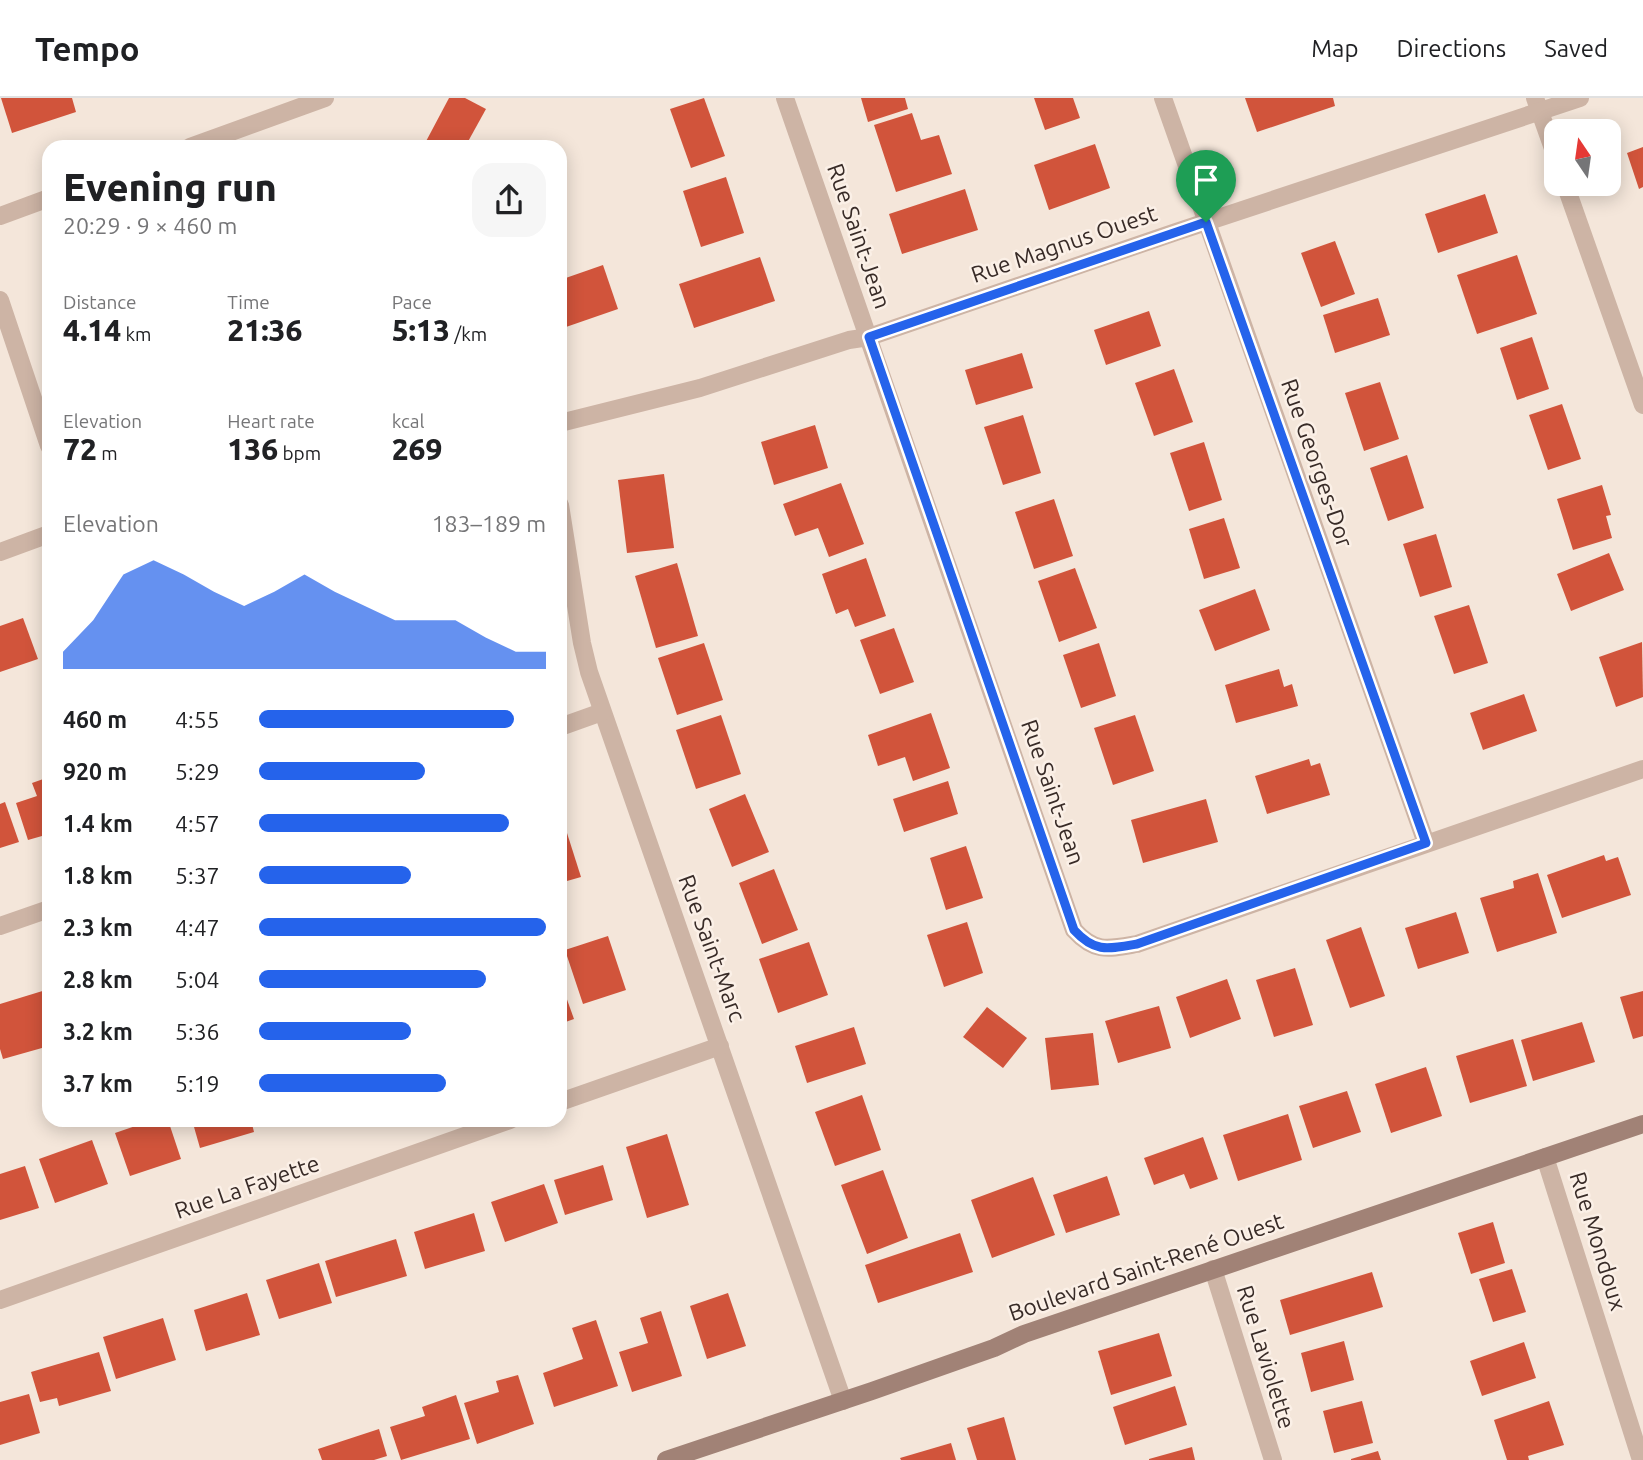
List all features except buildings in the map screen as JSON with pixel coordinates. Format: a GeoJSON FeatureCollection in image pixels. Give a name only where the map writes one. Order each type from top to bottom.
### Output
{"type":"FeatureCollection","features":[{"type":"Feature","properties":{"kind":"street"},"geometry":{"type":"LineString","coordinates":[[209,140],[325,98]]}},
{"type":"Feature","properties":{"kind":"street","name":"Rue Saint-Jean"},"geometry":{"type":"LineString","coordinates":[[785,98],[1074,930],[1086,944],[1110,949],[1137,944],[1643,769]]}},
{"type":"Feature","properties":{"kind":"street","name":"Rue Georges-Dor"},"geometry":{"type":"LineString","coordinates":[[1164,98],[1426,843]]}},
{"type":"Feature","properties":{"kind":"street","name":"Rue Magnus Ouest"},"geometry":{"type":"LineString","coordinates":[[567,421],[700,388],[849,340],[869,337],[1537,105],[1580,98]]}},
{"type":"Feature","properties":{"kind":"street"},"geometry":{"type":"LineString","coordinates":[[1537,105],[1544,124]]}},
{"type":"Feature","properties":{"kind":"street"},"geometry":{"type":"LineString","coordinates":[[1569,196],[1643,405]]}},
{"type":"Feature","properties":{"kind":"street"},"geometry":{"type":"LineString","coordinates":[[0,216],[42,201]]}},
{"type":"Feature","properties":{"kind":"street"},"geometry":{"type":"LineString","coordinates":[[0,300],[42,425]]}},
{"type":"Feature","properties":{"kind":"street"},"geometry":{"type":"LineString","coordinates":[[0,552],[42,537]]}},
{"type":"Feature","properties":{"kind":"street","name":"Rue Saint-Marc"},"geometry":{"type":"LineString","coordinates":[[567,549],[582,643],[601,712],[843,1401]]}},
{"type":"Feature","properties":{"kind":"street"},"geometry":{"type":"LineString","coordinates":[[567,724],[601,712]]}},
{"type":"Feature","properties":{"kind":"street"},"geometry":{"type":"LineString","coordinates":[[0,926],[42,911]]}},
{"type":"Feature","properties":{"kind":"street"},"geometry":{"type":"LineString","coordinates":[[567,1100],[720,1046]]}},
{"type":"Feature","properties":{"kind":"street","name":"Boulevard Saint-René Ouest"},"geometry":{"type":"LineString","coordinates":[[666,1460],[843,1401],[994,1348],[1024,1334],[1213,1269],[1643,1124]]}},
{"type":"Feature","properties":{"kind":"street","name":"Rue La Fayette"},"geometry":{"type":"LineString","coordinates":[[0,1300],[490,1127]]}},
{"type":"Feature","properties":{"kind":"street","name":"Rue Mondoux"},"geometry":{"type":"LineString","coordinates":[[1545,1157],[1641,1460]]}},
{"type":"Feature","properties":{"kind":"street","name":"Rue Laviolette"},"geometry":{"type":"LineString","coordinates":[[1213,1269],[1273,1460]]}},
{"type":"Feature","properties":{"kind":"route"},"geometry":{"type":"LineString","coordinates":[[1206,222],[1426,843],[1137,944],[1110,949],[1086,944],[1074,930],[869,337],[1206,222]]}}]}
